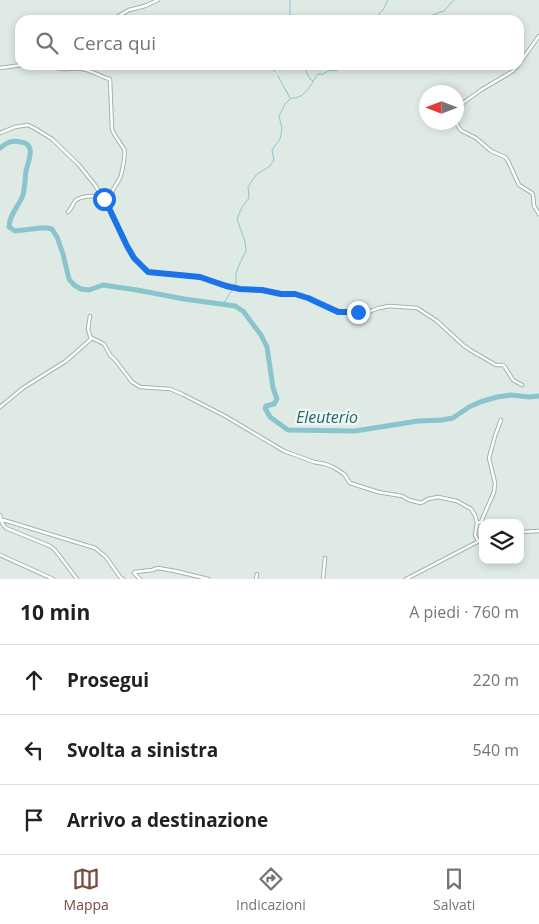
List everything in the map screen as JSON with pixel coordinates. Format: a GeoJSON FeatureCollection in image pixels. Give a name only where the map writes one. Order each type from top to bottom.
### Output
{"type":"FeatureCollection","features":[{"type":"Feature","properties":{"kind":"street"},"geometry":{"type":"LineString","coordinates":[[120,15],[158,0]]}},
{"type":"Feature","properties":{"kind":"street"},"geometry":{"type":"LineString","coordinates":[[524,57],[539,36]]}},
{"type":"Feature","properties":{"kind":"street"},"geometry":{"type":"LineString","coordinates":[[0,68],[15,66]]}},
{"type":"Feature","properties":{"kind":"street"},"geometry":{"type":"LineString","coordinates":[[68,212],[75,201],[86,196],[101,197],[107,201],[111,200],[114,189],[120,179],[125,154],[112,129],[110,80],[87,70]]}},
{"type":"Feature","properties":{"kind":"street"},"geometry":{"type":"LineString","coordinates":[[464,102],[480,90],[514,70]]}},
{"type":"Feature","properties":{"kind":"street"},"geometry":{"type":"LineString","coordinates":[[0,133],[28,125],[52,139],[79,165],[95,185],[109,208],[134,258],[148,272],[200,277],[234,287],[301,295],[338,312],[365,313],[389,306],[417,308],[437,321],[470,350],[496,365],[505,367],[513,380],[522,385]]}},
{"type":"Feature","properties":{"kind":"street"},"geometry":{"type":"LineString","coordinates":[[462,130],[476,138],[490,151],[508,160],[519,185],[532,192],[534,206],[539,214]]}},
{"type":"Feature","properties":{"kind":"street"},"geometry":{"type":"LineString","coordinates":[[0,406],[23,388],[66,361],[91,338],[88,329],[90,316]]}},
{"type":"Feature","properties":{"kind":"street"},"geometry":{"type":"LineString","coordinates":[[90,337],[104,344],[110,355],[132,382],[140,387],[170,389],[182,394],[225,416],[284,451],[333,467],[344,474],[350,483],[378,492],[402,496],[421,503],[438,497],[457,501],[470,509],[475,515],[477,523],[475,535],[478,541],[406,579]]}},
{"type":"Feature","properties":{"kind":"street"},"geometry":{"type":"LineString","coordinates":[[477,523],[481,522],[494,492],[495,483],[489,458],[501,420]]}},
{"type":"Feature","properties":{"kind":"street"},"geometry":{"type":"LineString","coordinates":[[0,515],[2,523],[6,528],[50,546],[55,550],[77,579]]}},
{"type":"Feature","properties":{"kind":"street"},"geometry":{"type":"LineString","coordinates":[[1,520],[95,548],[123,579]]}},
{"type":"Feature","properties":{"kind":"street"},"geometry":{"type":"LineString","coordinates":[[524,532],[539,531]]}},
{"type":"Feature","properties":{"kind":"street"},"geometry":{"type":"LineString","coordinates":[[0,555],[53,579]]}},
{"type":"Feature","properties":{"kind":"street"},"geometry":{"type":"LineString","coordinates":[[323,579],[325,558]]}},
{"type":"Feature","properties":{"kind":"street"},"geometry":{"type":"LineString","coordinates":[[140,579],[134,573],[138,570],[158,568],[208,579]]}},
{"type":"Feature","properties":{"kind":"street"},"geometry":{"type":"LineString","coordinates":[[256,579],[258,574]]}},
{"type":"Feature","properties":{"kind":"waterway"},"geometry":{"type":"LineString","coordinates":[[290,15],[291,0]]}},
{"type":"Feature","properties":{"kind":"waterway"},"geometry":{"type":"LineString","coordinates":[[378,15],[388,0]]}},
{"type":"Feature","properties":{"kind":"waterway"},"geometry":{"type":"LineString","coordinates":[[432,15],[444,11],[454,0]]}},
{"type":"Feature","properties":{"kind":"waterway"},"geometry":{"type":"LineString","coordinates":[[306,70],[313,81]]}},
{"type":"Feature","properties":{"kind":"waterway"},"geometry":{"type":"LineString","coordinates":[[223,304],[236,284],[236,274],[246,251],[237,219],[242,207],[249,198],[248,187],[256,175],[270,166],[274,160],[272,150],[280,139],[282,129],[279,116],[290,99],[304,93],[318,74],[323,74],[330,70]]}},
{"type":"Feature","properties":{"kind":"waterway"},"geometry":{"type":"LineString","coordinates":[[330,70],[338,70]]}},
{"type":"Feature","properties":{"kind":"waterway"},"geometry":{"type":"LineString","coordinates":[[278,76],[290,98]]}},
{"type":"Feature","properties":{"kind":"waterway","name":"Eleuterio"},"geometry":{"type":"LineString","coordinates":[[0,148],[15,141],[26,143],[30,150],[23,195],[11,218],[9,227],[15,231],[40,228],[52,229],[63,254],[69,279],[74,285],[81,289],[89,290],[103,285],[137,290],[235,306],[243,311],[261,335],[267,347],[273,388],[277,399],[274,404],[265,408],[270,417],[288,430],[355,431],[418,421],[442,420],[453,418],[469,407],[497,397],[511,395],[539,396]]}},
{"type":"Feature","properties":{"kind":"route"},"geometry":{"type":"LineString","coordinates":[[104,199],[102,198],[134,258],[148,272],[200,277],[240,289],[301,295],[338,312],[358,312]]}}]}
